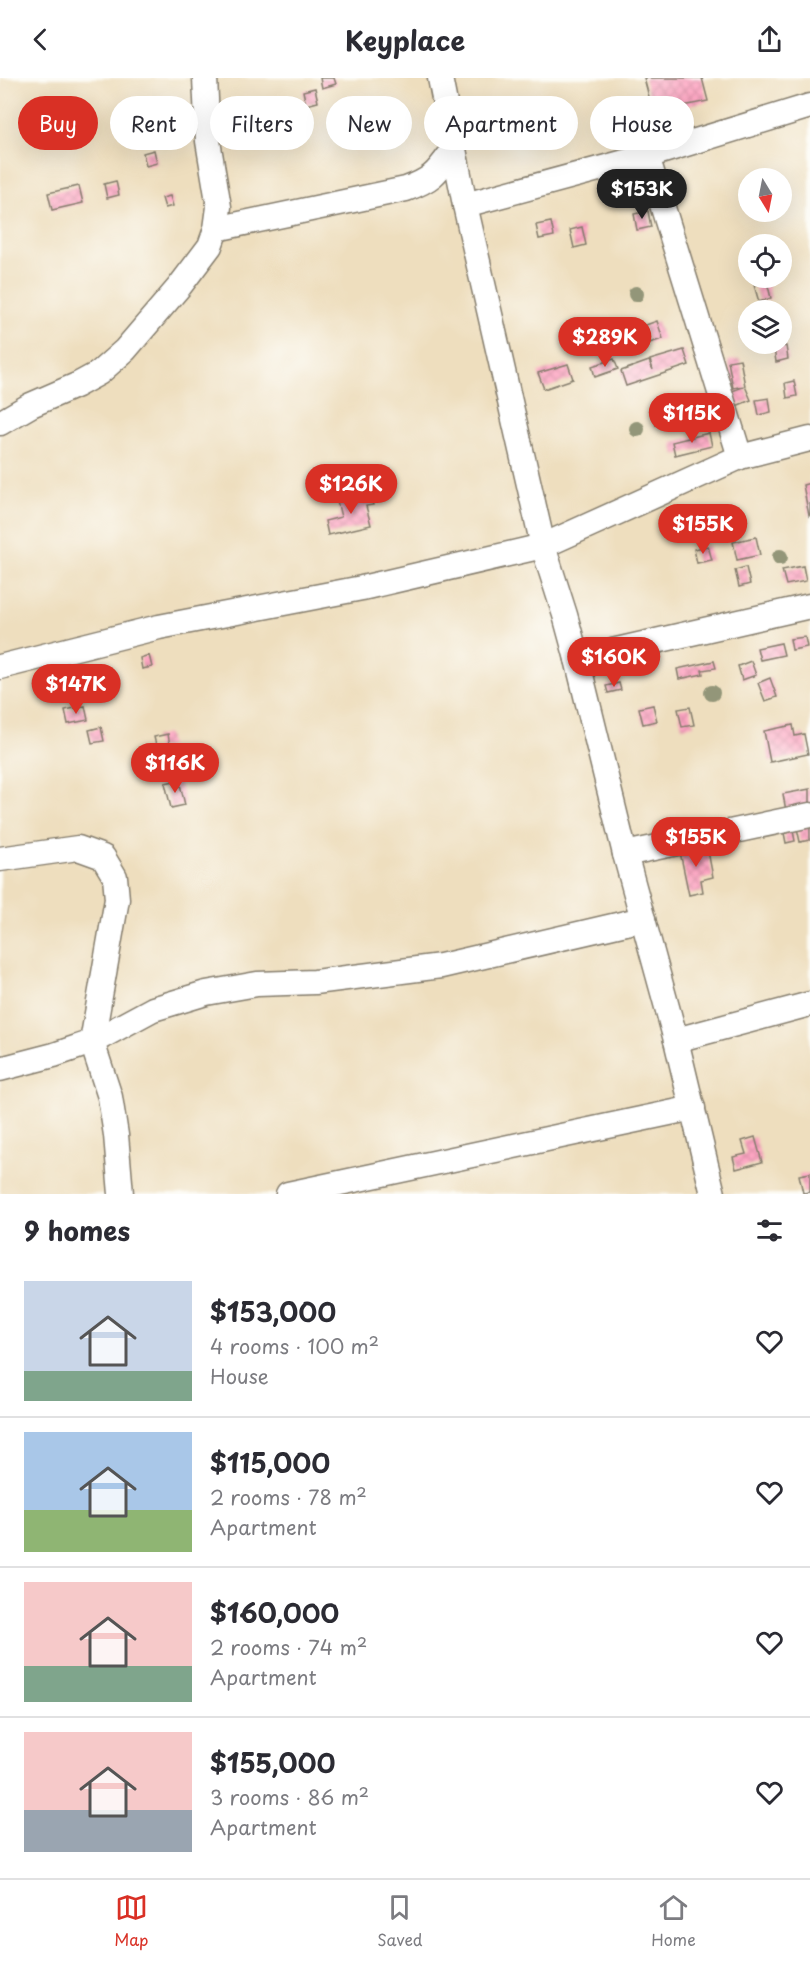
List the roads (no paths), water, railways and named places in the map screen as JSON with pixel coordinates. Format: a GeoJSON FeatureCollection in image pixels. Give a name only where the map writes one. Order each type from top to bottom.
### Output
{"type":"FeatureCollection","features":[{"type":"Feature","properties":{"kind":"street"},"geometry":{"type":"LineString","coordinates":[[0,423],[31,405],[99,373],[125,350],[179,287],[210,246],[216,229],[219,207],[208,141],[205,78]]}},
{"type":"Feature","properties":{"kind":"street"},"geometry":{"type":"LineString","coordinates":[[440,78],[444,96]]}},
{"type":"Feature","properties":{"kind":"street"},"geometry":{"type":"LineString","coordinates":[[465,205],[647,156],[810,106]]}},
{"type":"Feature","properties":{"kind":"street"},"geometry":{"type":"LineString","coordinates":[[216,229],[406,189],[425,182],[436,174],[453,150]]}},
{"type":"Feature","properties":{"kind":"street"},"geometry":{"type":"LineString","coordinates":[[454,150],[543,546],[577,659],[625,854],[676,1040],[712,1194]]}},
{"type":"Feature","properties":{"kind":"street"},"geometry":{"type":"LineString","coordinates":[[647,156],[740,457]]}},
{"type":"Feature","properties":{"kind":"street"},"geometry":{"type":"LineString","coordinates":[[0,667],[159,627],[362,588],[543,546],[740,457],[810,440]]}},
{"type":"Feature","properties":{"kind":"street"},"geometry":{"type":"LineString","coordinates":[[577,659],[810,606]]}},
{"type":"Feature","properties":{"kind":"street"},"geometry":{"type":"LineString","coordinates":[[625,854],[810,815]]}},
{"type":"Feature","properties":{"kind":"street"},"geometry":{"type":"LineString","coordinates":[[0,859],[78,848],[104,857],[115,877],[117,899],[92,1042],[110,1097],[121,1194]]}},
{"type":"Feature","properties":{"kind":"street"},"geometry":{"type":"LineString","coordinates":[[0,1069],[92,1042],[153,1009],[206,993],[257,984],[315,982],[441,966],[643,919]]}},
{"type":"Feature","properties":{"kind":"street"},"geometry":{"type":"LineString","coordinates":[[676,1040],[810,1004]]}},
{"type":"Feature","properties":{"kind":"street"},"geometry":{"type":"LineString","coordinates":[[288,1194],[693,1108]]}}]}
